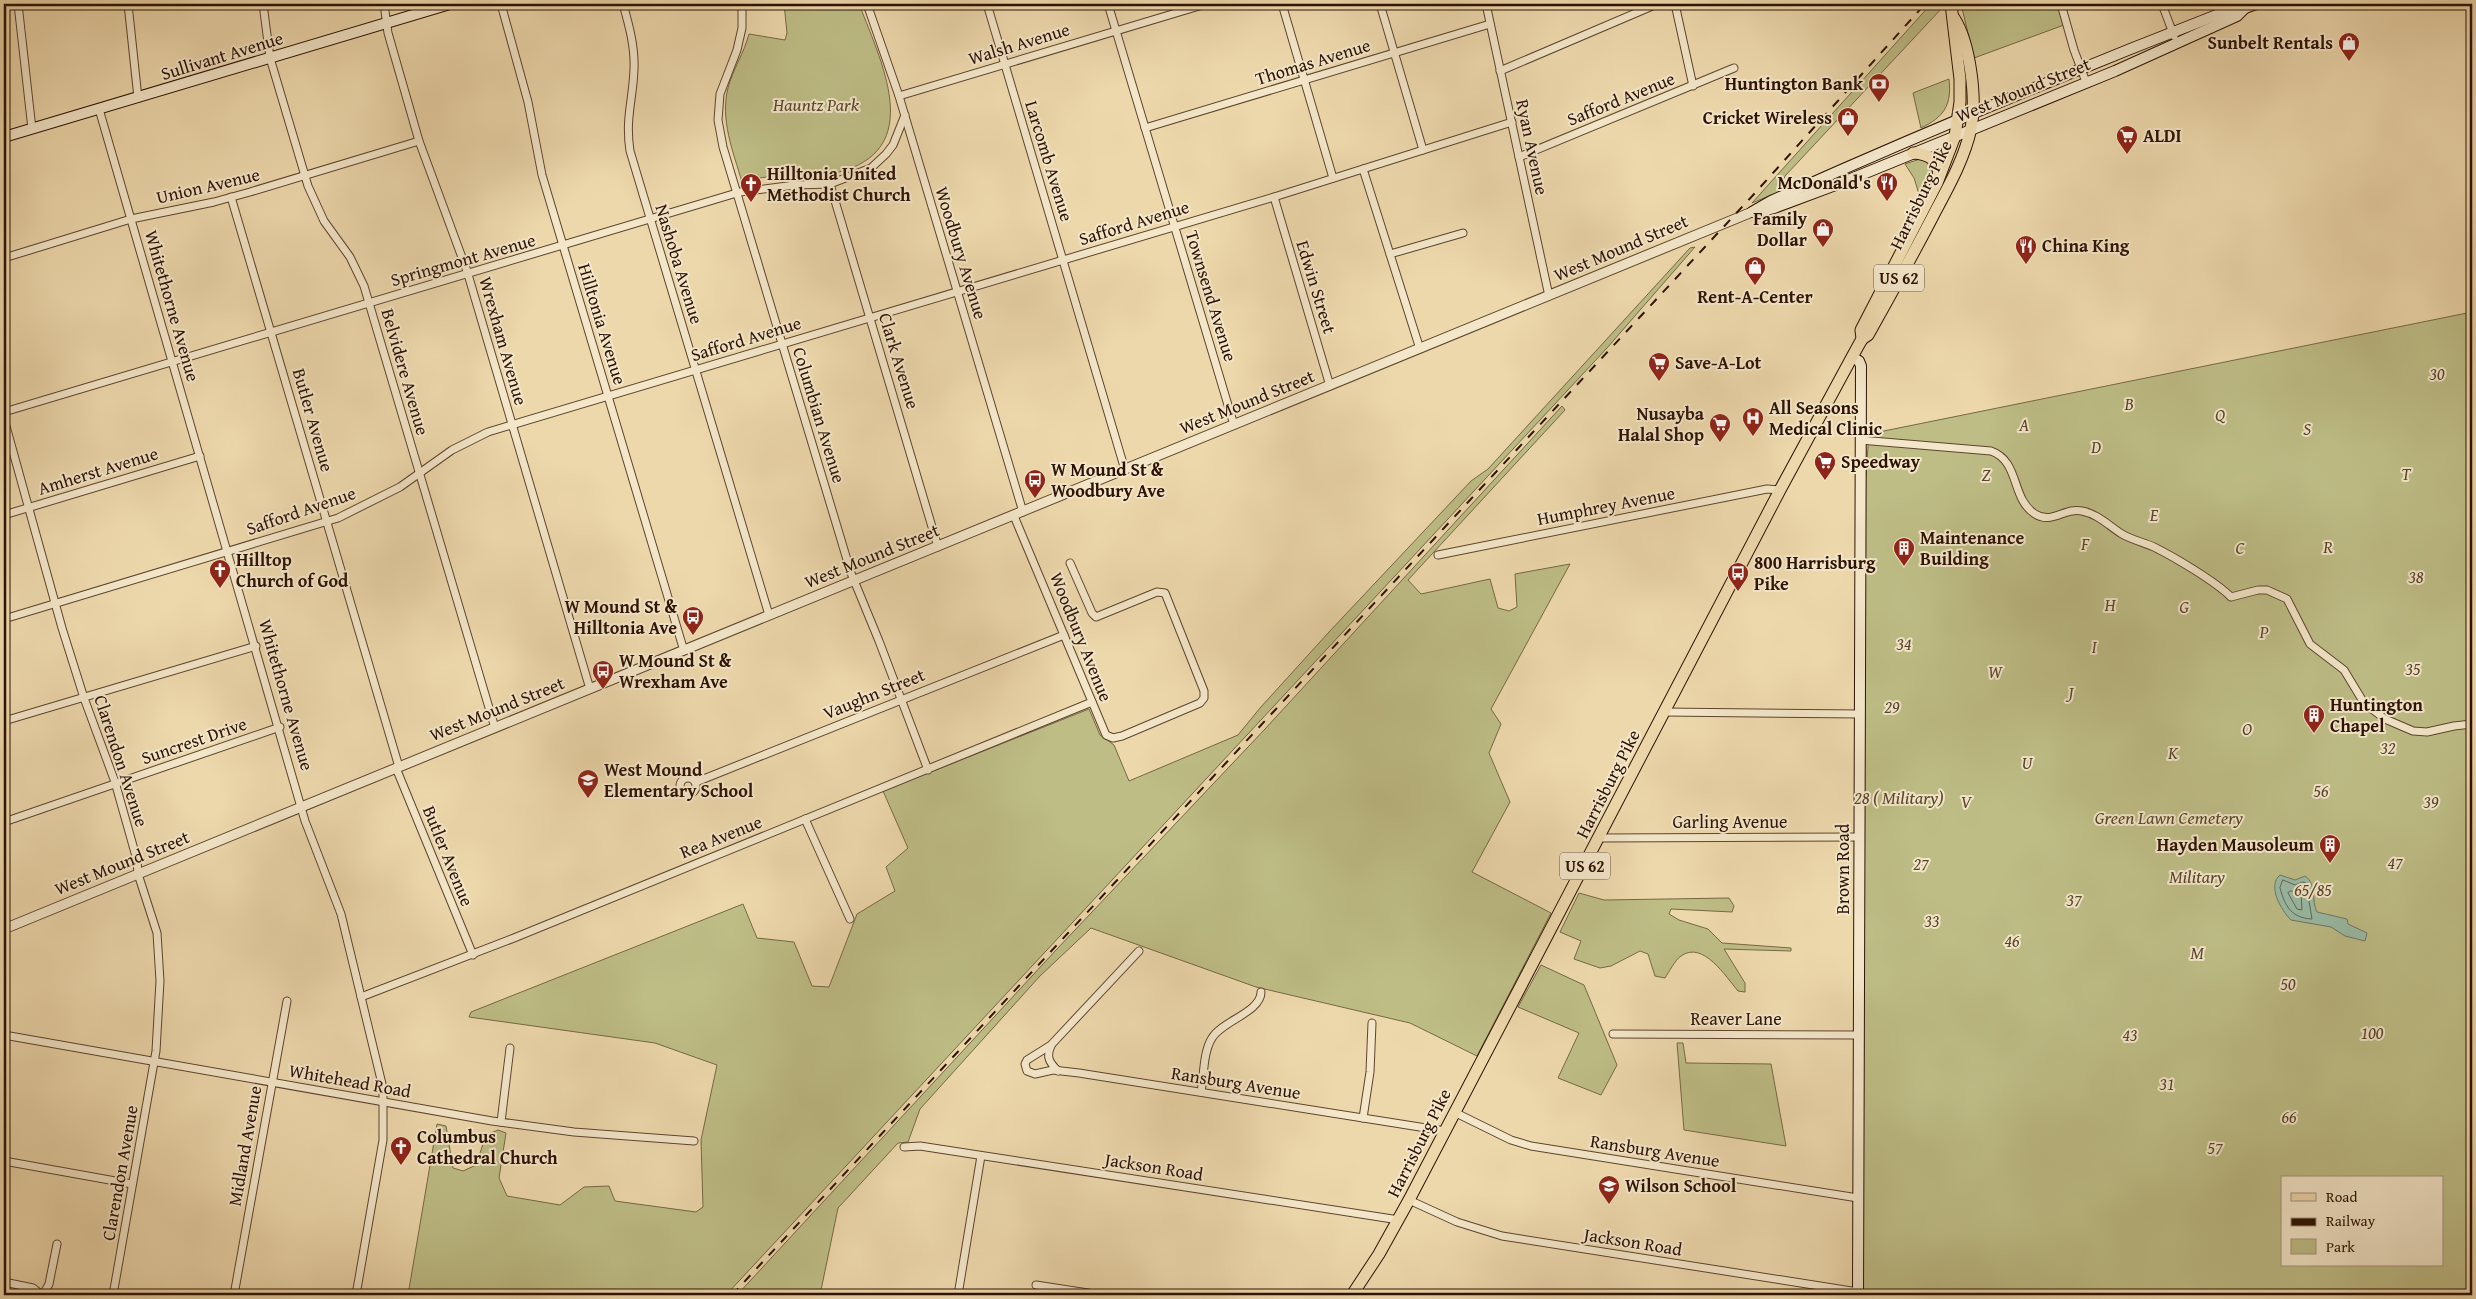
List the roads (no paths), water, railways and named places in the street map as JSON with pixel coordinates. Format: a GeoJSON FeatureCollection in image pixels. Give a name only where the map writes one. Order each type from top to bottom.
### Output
{"type":"FeatureCollection","features":[{"type":"Feature","properties":{"kind":"main road","name":"Sullivant Avenue"},"geometry":{"type":"LineString","coordinates":[[4,138],[450,4]]}},
{"type":"Feature","properties":{"kind":"main road","name":"US 62"},"geometry":{"type":"LineString","coordinates":[[1951,4],[1953,33],[1960,78],[1960,102],[1957,119]]}},
{"type":"Feature","properties":{"kind":"main road","name":"West Mound Street"},"geometry":{"type":"LineString","coordinates":[[1752,212],[1770,201],[1957,119],[2232,9],[2245,8],[2256,4]]}},
{"type":"Feature","properties":{"kind":"main road","name":"West Mound Street"},"geometry":{"type":"LineString","coordinates":[[1752,212],[1783,205],[2086,82],[2237,16],[2245,8]]}},
{"type":"Feature","properties":{"kind":"main road","name":"US 62"},"geometry":{"type":"LineString","coordinates":[[1953,17],[1962,31],[1964,39],[1972,89],[1972,113]]}},
{"type":"Feature","properties":{"kind":"main road","name":"Harrisburg Pike"},"geometry":{"type":"LineString","coordinates":[[1352,1295],[1399,1220],[1780,490],[1862,339],[1868,335],[1948,186],[1971,128],[1972,113]]}},
{"type":"Feature","properties":{"kind":"main road","name":"Harrisburg Pike"},"geometry":{"type":"LineString","coordinates":[[1862,339],[1861,330],[1937,183],[1955,136],[1957,119]]}},
{"type":"Feature","properties":{"kind":"main road"},"geometry":{"type":"LineString","coordinates":[[1913,153],[1926,154],[1936,162],[1939,172],[1937,183]]}},
{"type":"Feature","properties":{"kind":"main road","name":"Brown Road"},"geometry":{"type":"LineString","coordinates":[[1852,357],[1859,361],[1860,366],[1858,1294]]}},
{"type":"Feature","properties":{"kind":"street"},"geometry":{"type":"LineString","coordinates":[[18,4],[32,129]]}},
{"type":"Feature","properties":{"kind":"street"},"geometry":{"type":"LineString","coordinates":[[128,4],[138,98]]}},
{"type":"Feature","properties":{"kind":"street","name":"Belvidere Avenue"},"geometry":{"type":"LineString","coordinates":[[263,4],[270,58],[305,176],[324,221],[350,256],[369,303],[495,728]]}},
{"type":"Feature","properties":{"kind":"street","name":"Wrexham Avenue"},"geometry":{"type":"LineString","coordinates":[[384,4],[385,24],[419,140],[468,274],[590,689]]}},
{"type":"Feature","properties":{"kind":"street","name":"Hilltonia Avenue"},"geometry":{"type":"LineString","coordinates":[[501,4],[528,102],[542,175],[684,651]]}},
{"type":"Feature","properties":{"kind":"street","name":"Nashoba Avenue"},"geometry":{"type":"LineString","coordinates":[[623,4],[634,51],[634,69],[627,128],[630,151],[694,370],[769,615]]}},
{"type":"Feature","properties":{"kind":"street","name":"Columbian Avenue"},"geometry":{"type":"LineString","coordinates":[[742,4],[742,28],[737,50],[720,94],[718,120],[737,193],[854,581],[902,699],[928,770]]}},
{"type":"Feature","properties":{"kind":"street","name":"Woodbury Avenue"},"geometry":{"type":"LineString","coordinates":[[867,4],[899,96],[957,291],[1019,514],[1064,635],[1103,729],[1113,738],[1122,736],[1195,707],[1200,703],[1205,695],[1167,596],[1163,592],[1096,618],[1070,563]]}},
{"type":"Feature","properties":{"kind":"street","name":"Larcomb Avenue"},"geometry":{"type":"LineString","coordinates":[[986,4],[1125,470]]}},
{"type":"Feature","properties":{"kind":"street","name":"Townsend Avenue"},"geometry":{"type":"LineString","coordinates":[[1108,4],[1234,425]]}},
{"type":"Feature","properties":{"kind":"street","name":"Walsh Avenue"},"geometry":{"type":"LineString","coordinates":[[899,96],[1206,4]]}},
{"type":"Feature","properties":{"kind":"street"},"geometry":{"type":"LineString","coordinates":[[1282,4],[1333,178]]}},
{"type":"Feature","properties":{"kind":"street"},"geometry":{"type":"LineString","coordinates":[[1380,4],[1423,150]]}},
{"type":"Feature","properties":{"kind":"street","name":"Ryan Avenue"},"geometry":{"type":"LineString","coordinates":[[1486,4],[1549,296]]}},
{"type":"Feature","properties":{"kind":"street"},"geometry":{"type":"LineString","coordinates":[[1500,71],[1657,4]]}},
{"type":"Feature","properties":{"kind":"street"},"geometry":{"type":"LineString","coordinates":[[1674,4],[1693,86]]}},
{"type":"Feature","properties":{"kind":"street"},"geometry":{"type":"LineString","coordinates":[[2061,4],[2086,82]]}},
{"type":"Feature","properties":{"kind":"street"},"geometry":{"type":"LineString","coordinates":[[2162,4],[2177,43]]}},
{"type":"Feature","properties":{"kind":"street","name":"Thomas Avenue"},"geometry":{"type":"LineString","coordinates":[[1145,128],[1490,24]]}},
{"type":"Feature","properties":{"kind":"street","name":"Safford Avenue"},"geometry":{"type":"LineString","coordinates":[[1519,157],[1734,68]]}},
{"type":"Feature","properties":{"kind":"street","name":"Whitethorne Avenue"},"geometry":{"type":"LineString","coordinates":[[99,109],[302,807],[341,914],[379,1066],[384,1101],[383,1140],[356,1295]]}},
{"type":"Feature","properties":{"kind":"street","name":"Springmont Avenue"},"geometry":{"type":"LineString","coordinates":[[4,412],[737,193],[795,185],[830,184],[870,168],[886,154],[898,135],[904,115]]}},
{"type":"Feature","properties":{"kind":"street","name":"Safford Avenue"},"geometry":{"type":"LineString","coordinates":[[4,619],[327,522],[364,507],[400,487],[465,443],[511,425],[1274,197],[1512,122]]}},
{"type":"Feature","properties":{"kind":"street","name":"Union Avenue"},"geometry":{"type":"LineString","coordinates":[[4,258],[131,219],[231,197],[305,176],[419,140]]}},
{"type":"Feature","properties":{"kind":"street"},"geometry":{"type":"LineString","coordinates":[[1363,169],[1420,349]]}},
{"type":"Feature","properties":{"kind":"street","name":"Clark Avenue"},"geometry":{"type":"LineString","coordinates":[[830,184],[938,547]]}},
{"type":"Feature","properties":{"kind":"street","name":"Butler Avenue"},"geometry":{"type":"LineString","coordinates":[[231,197],[398,767],[473,955]]}},
{"type":"Feature","properties":{"kind":"street","name":"Edwin Street"},"geometry":{"type":"LineString","coordinates":[[1274,197],[1330,386]]}},
{"type":"Feature","properties":{"kind":"street","name":"West Mound Street"},"geometry":{"type":"LineString","coordinates":[[4,929],[1752,212]]}},
{"type":"Feature","properties":{"kind":"street"},"geometry":{"type":"LineString","coordinates":[[1390,254],[1463,233]]}},
{"type":"Feature","properties":{"kind":"street","name":"Clarendon Avenue"},"geometry":{"type":"LineString","coordinates":[[4,418],[55,603],[84,698],[116,784],[137,860],[138,874],[157,933],[160,980],[154,1061],[113,1295]]}},
{"type":"Feature","properties":{"kind":"street"},"geometry":{"type":"LineString","coordinates":[[1860,440],[1991,451],[2000,454],[2012,470],[2014,480],[2027,506],[2039,516],[2049,518],[2069,510],[2084,511],[2124,535],[2163,552],[2222,588],[2231,597],[2258,590],[2267,590],[2287,599],[2310,644],[2344,670],[2364,703],[2385,719],[2400,727],[2420,732],[2472,724]]}},
{"type":"Feature","properties":{"kind":"street","name":"Amherst Avenue"},"geometry":{"type":"LineString","coordinates":[[4,515],[200,456]]}},
{"type":"Feature","properties":{"kind":"street","name":"Humphrey Avenue"},"geometry":{"type":"LineString","coordinates":[[1438,555],[1767,489],[1780,490]]}},
{"type":"Feature","properties":{"kind":"street","name":"Vaughn Street"},"geometry":{"type":"LineString","coordinates":[[696,782],[1064,635]]}},
{"type":"Feature","properties":{"kind":"street"},"geometry":{"type":"LineString","coordinates":[[4,721],[256,646]]}},
{"type":"Feature","properties":{"kind":"street","name":"Rea Avenue"},"geometry":{"type":"LineString","coordinates":[[361,997],[473,955],[1092,702]]}},
{"type":"Feature","properties":{"kind":"street"},"geometry":{"type":"LineString","coordinates":[[1664,712],[1860,714]]}},
{"type":"Feature","properties":{"kind":"street","name":"Suncrest Drive"},"geometry":{"type":"LineString","coordinates":[[4,822],[280,727]]}},
{"type":"Feature","properties":{"kind":"street"},"geometry":{"type":"LineString","coordinates":[[806,819],[850,919]]}},
{"type":"Feature","properties":{"kind":"street","name":"Garling Avenue"},"geometry":{"type":"LineString","coordinates":[[1600,838],[1859,837]]}},
{"type":"Feature","properties":{"kind":"street"},"geometry":{"type":"LineString","coordinates":[[1058,1071],[1050,1063],[1048,1054],[1051,1045],[1139,952]]}},
{"type":"Feature","properties":{"kind":"street"},"geometry":{"type":"LineString","coordinates":[[1201,1092],[1211,1040],[1222,1027],[1248,1011],[1261,997],[1261,992]]}},
{"type":"Feature","properties":{"kind":"street","name":"Midland Avenue"},"geometry":{"type":"LineString","coordinates":[[234,1295],[287,1001]]}},
{"type":"Feature","properties":{"kind":"street"},"geometry":{"type":"LineString","coordinates":[[1363,1118],[1370,1072],[1372,1023]]}},
{"type":"Feature","properties":{"kind":"street","name":"Reaver Lane"},"geometry":{"type":"LineString","coordinates":[[1613,1034],[1858,1035]]}},
{"type":"Feature","properties":{"kind":"street","name":"Whitehead Road"},"geometry":{"type":"LineString","coordinates":[[4,1035],[502,1122],[574,1132],[694,1141]]}},
{"type":"Feature","properties":{"kind":"street","name":"Ransburg Avenue"},"geometry":{"type":"LineString","coordinates":[[1051,1045],[1028,1060],[1027,1071],[1034,1074],[1058,1071],[1444,1131]]}},
{"type":"Feature","properties":{"kind":"street"},"geometry":{"type":"LineString","coordinates":[[502,1122],[510,1048]]}},
{"type":"Feature","properties":{"kind":"street","name":"Ransburg Avenue"},"geometry":{"type":"LineString","coordinates":[[1454,1112],[1511,1140],[1531,1146],[1858,1198]]}},
{"type":"Feature","properties":{"kind":"street","name":"Jackson Road"},"geometry":{"type":"LineString","coordinates":[[904,1147],[920,1146],[1399,1220]]}},
{"type":"Feature","properties":{"kind":"street"},"geometry":{"type":"LineString","coordinates":[[958,1295],[981,1156]]}},
{"type":"Feature","properties":{"kind":"street"},"geometry":{"type":"LineString","coordinates":[[4,1161],[132,1184]]}},
{"type":"Feature","properties":{"kind":"street","name":"Jackson Road"},"geometry":{"type":"LineString","coordinates":[[1409,1200],[1457,1222],[1502,1236],[1858,1294]]}},
{"type":"Feature","properties":{"kind":"street"},"geometry":{"type":"LineString","coordinates":[[4,1282],[33,1288],[43,1295],[49,1284],[57,1244]]}},
{"type":"Feature","properties":{"kind":"street"},"geometry":{"type":"LineString","coordinates":[[1036,1286],[1101,1295]]}},
{"type":"Feature","properties":{"kind":"water"},"geometry":{"type":"Polygon","coordinates":[[[2280,875],[2295,880],[2305,876],[2309,879],[2317,912],[2347,919],[2348,924],[2367,933],[2365,941],[2345,936],[2331,927],[2291,920],[2283,910],[2275,891],[2276,880],[2280,875]]]}},
{"type":"Feature","properties":{"kind":"railway"},"geometry":{"type":"LineString","coordinates":[[732,1295],[1755,193],[1925,4]]}},
{"type":"Feature","properties":{"kind":"place","name":"Sunbelt Rentals"},"geometry":{"type":"Point","coordinates":[2349,62]}},
{"type":"Feature","properties":{"kind":"place","name":"Huntington Bank"},"geometry":{"type":"Point","coordinates":[1879,103]}},
{"type":"Feature","properties":{"kind":"place","name":"Cricket Wireless"},"geometry":{"type":"Point","coordinates":[1848,137]}},
{"type":"Feature","properties":{"kind":"place","name":"ALDI"},"geometry":{"type":"Point","coordinates":[2127,155]}},
{"type":"Feature","properties":{"kind":"place","name":"McDonald's"},"geometry":{"type":"Point","coordinates":[1887,202]}},
{"type":"Feature","properties":{"kind":"place","name":"Hilltonia United Methodist Church"},"geometry":{"type":"Point","coordinates":[751,203]}},
{"type":"Feature","properties":{"kind":"place","name":"Family Dollar"},"geometry":{"type":"Point","coordinates":[1823,248]}},
{"type":"Feature","properties":{"kind":"place","name":"China King"},"geometry":{"type":"Point","coordinates":[2026,265]}},
{"type":"Feature","properties":{"kind":"place","name":"Rent-A-Center"},"geometry":{"type":"Point","coordinates":[1755,286]}},
{"type":"Feature","properties":{"kind":"place","name":"Save-A-Lot"},"geometry":{"type":"Point","coordinates":[1659,382]}},
{"type":"Feature","properties":{"kind":"place","name":"All Seasons Medical Clinic"},"geometry":{"type":"Point","coordinates":[1753,437]}},
{"type":"Feature","properties":{"kind":"place","name":"Nusayba Halal Shop"},"geometry":{"type":"Point","coordinates":[1720,443]}},
{"type":"Feature","properties":{"kind":"place","name":"Speedway"},"geometry":{"type":"Point","coordinates":[1825,481]}},
{"type":"Feature","properties":{"kind":"place","name":"W Mound St & Woodbury Ave"},"geometry":{"type":"Point","coordinates":[1035,499]}},
{"type":"Feature","properties":{"kind":"place","name":"Maintenance Building"},"geometry":{"type":"Point","coordinates":[1904,567]}},
{"type":"Feature","properties":{"kind":"place","name":"Hilltop Church of God"},"geometry":{"type":"Point","coordinates":[220,589]}},
{"type":"Feature","properties":{"kind":"place","name":"800 Harrisburg Pike"},"geometry":{"type":"Point","coordinates":[1738,592]}},
{"type":"Feature","properties":{"kind":"place","name":"W Mound St & Hilltonia Ave"},"geometry":{"type":"Point","coordinates":[693,636]}},
{"type":"Feature","properties":{"kind":"place","name":"W Mound St & Wrexham Ave"},"geometry":{"type":"Point","coordinates":[603,690]}},
{"type":"Feature","properties":{"kind":"place","name":"Huntington Chapel"},"geometry":{"type":"Point","coordinates":[2314,734]}},
{"type":"Feature","properties":{"kind":"place","name":"West Mound Elementary School"},"geometry":{"type":"Point","coordinates":[588,799]}},
{"type":"Feature","properties":{"kind":"place","name":"Hayden Mausoleum"},"geometry":{"type":"Point","coordinates":[2330,864]}},
{"type":"Feature","properties":{"kind":"place","name":"Columbus Cathedral Church"},"geometry":{"type":"Point","coordinates":[401,1166]}},
{"type":"Feature","properties":{"kind":"place","name":"Wilson School"},"geometry":{"type":"Point","coordinates":[1609,1205]}},
{"type":"Feature","properties":{"kind":"park label","name":"Hauntz Park"},"geometry":{"type":"Point","coordinates":[816,105]}},
{"type":"Feature","properties":{"kind":"park label","name":"30"},"geometry":{"type":"Point","coordinates":[2437,374]}},
{"type":"Feature","properties":{"kind":"park label","name":"B"},"geometry":{"type":"Point","coordinates":[2129,404]}},
{"type":"Feature","properties":{"kind":"park label","name":"Q"},"geometry":{"type":"Point","coordinates":[2220,415]}},
{"type":"Feature","properties":{"kind":"park label","name":"A"},"geometry":{"type":"Point","coordinates":[2024,425]}},
{"type":"Feature","properties":{"kind":"park label","name":"S"},"geometry":{"type":"Point","coordinates":[2307,429]}},
{"type":"Feature","properties":{"kind":"park label","name":"D"},"geometry":{"type":"Point","coordinates":[2096,447]}},
{"type":"Feature","properties":{"kind":"park label","name":"T"},"geometry":{"type":"Point","coordinates":[2406,474]}},
{"type":"Feature","properties":{"kind":"park label","name":"Z"},"geometry":{"type":"Point","coordinates":[1986,475]}},
{"type":"Feature","properties":{"kind":"park label","name":"E"},"geometry":{"type":"Point","coordinates":[2154,515]}},
{"type":"Feature","properties":{"kind":"park label","name":"F"},"geometry":{"type":"Point","coordinates":[2085,544]}},
{"type":"Feature","properties":{"kind":"park label","name":"R"},"geometry":{"type":"Point","coordinates":[2328,547]}},
{"type":"Feature","properties":{"kind":"park label","name":"C"},"geometry":{"type":"Point","coordinates":[2240,548]}},
{"type":"Feature","properties":{"kind":"park label","name":"38"},"geometry":{"type":"Point","coordinates":[2416,577]}},
{"type":"Feature","properties":{"kind":"park label","name":"H"},"geometry":{"type":"Point","coordinates":[2110,605]}},
{"type":"Feature","properties":{"kind":"park label","name":"G"},"geometry":{"type":"Point","coordinates":[2184,607]}},
{"type":"Feature","properties":{"kind":"park label","name":"P"},"geometry":{"type":"Point","coordinates":[2264,632]}},
{"type":"Feature","properties":{"kind":"park label","name":"34"},"geometry":{"type":"Point","coordinates":[1904,644]}},
{"type":"Feature","properties":{"kind":"park label","name":"I"},"geometry":{"type":"Point","coordinates":[2094,647]}},
{"type":"Feature","properties":{"kind":"park label","name":"35"},"geometry":{"type":"Point","coordinates":[2413,669]}},
{"type":"Feature","properties":{"kind":"park label","name":"W"},"geometry":{"type":"Point","coordinates":[1995,672]}},
{"type":"Feature","properties":{"kind":"park label","name":"J"},"geometry":{"type":"Point","coordinates":[2071,693]}},
{"type":"Feature","properties":{"kind":"park label","name":"29"},"geometry":{"type":"Point","coordinates":[1892,707]}},
{"type":"Feature","properties":{"kind":"park label","name":"O"},"geometry":{"type":"Point","coordinates":[2247,729]}},
{"type":"Feature","properties":{"kind":"park label","name":"32"},"geometry":{"type":"Point","coordinates":[2388,748]}},
{"type":"Feature","properties":{"kind":"park label","name":"K"},"geometry":{"type":"Point","coordinates":[2173,753]}},
{"type":"Feature","properties":{"kind":"park label","name":"U"},"geometry":{"type":"Point","coordinates":[2027,763]}},
{"type":"Feature","properties":{"kind":"park label","name":"56"},"geometry":{"type":"Point","coordinates":[2321,791]}},
{"type":"Feature","properties":{"kind":"park label","name":"28 ( Military)"},"geometry":{"type":"Point","coordinates":[1899,798]}},
{"type":"Feature","properties":{"kind":"park label","name":"V"},"geometry":{"type":"Point","coordinates":[1966,802]}},
{"type":"Feature","properties":{"kind":"park label","name":"39"},"geometry":{"type":"Point","coordinates":[2431,802]}},
{"type":"Feature","properties":{"kind":"park label","name":"Green Lawn Cemetery"},"geometry":{"type":"Point","coordinates":[2169,818]}},
{"type":"Feature","properties":{"kind":"park label","name":"47"},"geometry":{"type":"Point","coordinates":[2395,863]}},
{"type":"Feature","properties":{"kind":"park label","name":"27"},"geometry":{"type":"Point","coordinates":[1921,864]}},
{"type":"Feature","properties":{"kind":"park label","name":"Military"},"geometry":{"type":"Point","coordinates":[2197,877]}},
{"type":"Feature","properties":{"kind":"park label","name":"65/85"},"geometry":{"type":"Point","coordinates":[2313,890]}},
{"type":"Feature","properties":{"kind":"park label","name":"37"},"geometry":{"type":"Point","coordinates":[2074,900]}},
{"type":"Feature","properties":{"kind":"park label","name":"33"},"geometry":{"type":"Point","coordinates":[1932,921]}},
{"type":"Feature","properties":{"kind":"park label","name":"46"},"geometry":{"type":"Point","coordinates":[2012,941]}},
{"type":"Feature","properties":{"kind":"park label","name":"M"},"geometry":{"type":"Point","coordinates":[2197,953]}},
{"type":"Feature","properties":{"kind":"park label","name":"50"},"geometry":{"type":"Point","coordinates":[2288,984]}},
{"type":"Feature","properties":{"kind":"park label","name":"100"},"geometry":{"type":"Point","coordinates":[2372,1033]}},
{"type":"Feature","properties":{"kind":"park label","name":"43"},"geometry":{"type":"Point","coordinates":[2130,1035]}},
{"type":"Feature","properties":{"kind":"park label","name":"31"},"geometry":{"type":"Point","coordinates":[2167,1084]}},
{"type":"Feature","properties":{"kind":"park label","name":"66"},"geometry":{"type":"Point","coordinates":[2289,1117]}},
{"type":"Feature","properties":{"kind":"park label","name":"57"},"geometry":{"type":"Point","coordinates":[2215,1148]}}]}
